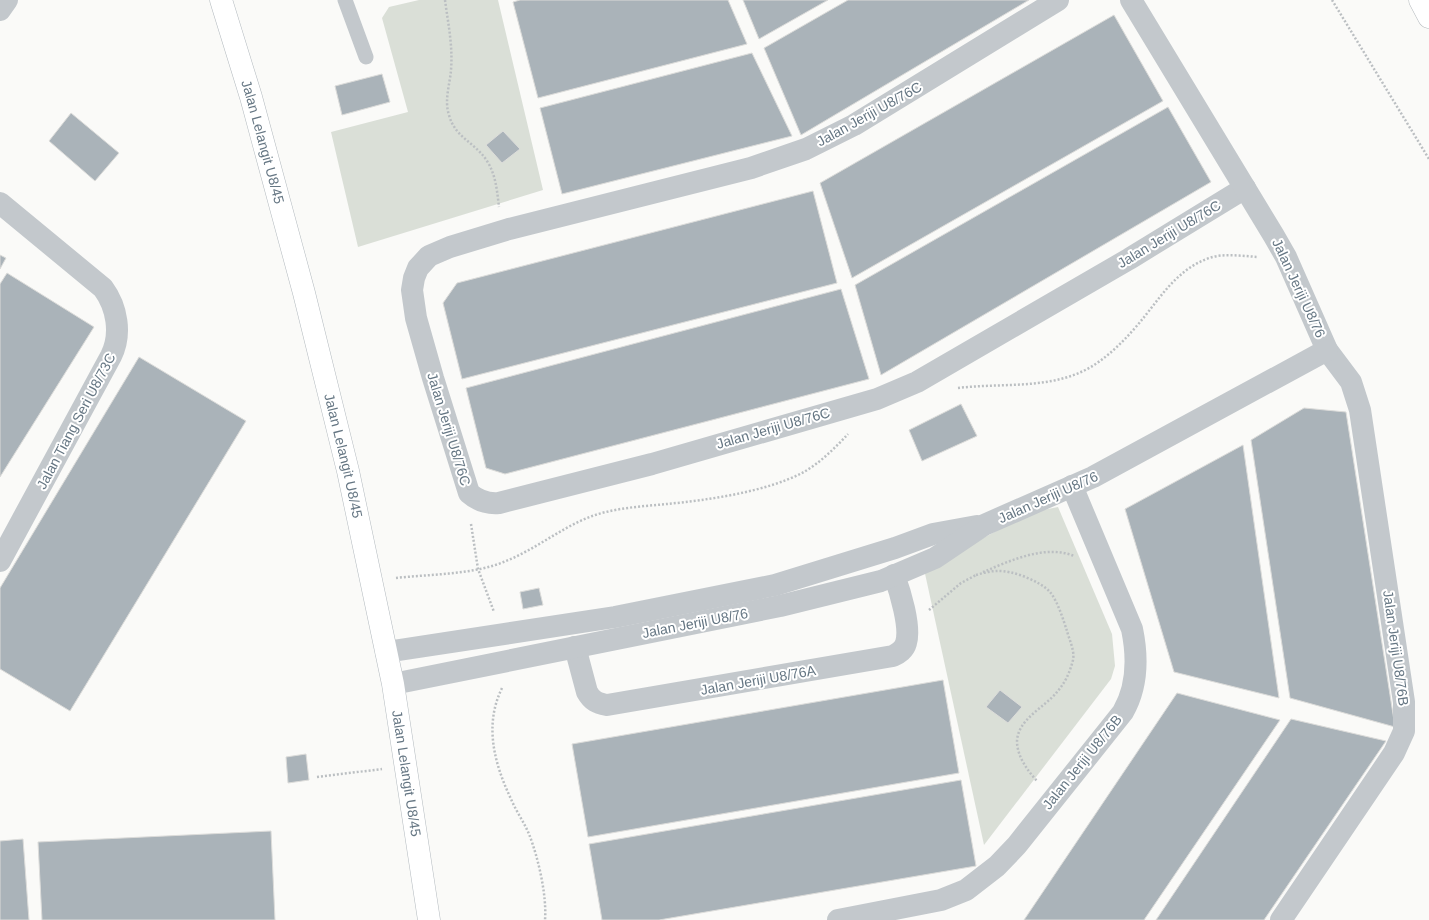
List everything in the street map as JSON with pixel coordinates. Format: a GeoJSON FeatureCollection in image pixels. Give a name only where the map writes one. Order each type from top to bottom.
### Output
{"type":"FeatureCollection","features":[{"type":"Feature","properties":{"kind":"street"},"geometry":{"type":"LineString","coordinates":[[0,10],[7,0]]}},
{"type":"Feature","properties":{"kind":"street","name":"Jalan Lelangit U8/45"},"geometry":{"type":"LineString","coordinates":[[221,0],[251,97],[304,293],[348,471],[393,684],[429,920]]}},
{"type":"Feature","properties":{"kind":"street","name":"Jalan Jeriji U8/76C"},"geometry":{"type":"LineString","coordinates":[[1058,0],[854,125],[806,149],[751,168],[501,232],[450,247],[429,256],[418,268],[414,278],[412,290],[416,318],[432,378],[469,493],[475,499],[483,502],[499,503],[652,464],[877,399],[917,382],[1071,293],[1245,188]]}},
{"type":"Feature","properties":{"kind":"street","name":"Jalan Jeriji U8/76"},"geometry":{"type":"LineString","coordinates":[[393,684],[780,606],[854,588],[894,575],[935,558],[984,525],[1072,486],[1206,417],[1268,380],[1327,350],[1286,257],[1130,0]]}},
{"type":"Feature","properties":{"kind":"street","name":"Jalan Tiang Seri U8/73C"},"geometry":{"type":"LineString","coordinates":[[0,203],[103,288],[110,297],[114,308],[118,334],[116,347],[0,561]]}},
{"type":"Feature","properties":{"kind":"street","name":"Jalan Jeriji U8/76B"},"geometry":{"type":"LineString","coordinates":[[1281,920],[1394,753],[1404,731],[1405,717],[1358,405],[1351,382],[1327,350]]}},
{"type":"Feature","properties":{"kind":"street","name":"Jalan Jeriji U8/76B"},"geometry":{"type":"LineString","coordinates":[[838,920],[941,900],[966,890],[997,866],[1123,712],[1134,688],[1136,658],[1132,629],[1072,486]]}},
{"type":"Feature","properties":{"kind":"street","name":"Jalan Jeriji U8/76"},"geometry":{"type":"LineString","coordinates":[[386,652],[615,617],[775,585],[895,548],[933,534],[984,525]]}},
{"type":"Feature","properties":{"kind":"street","name":"Jalan Jeriji U8/76A"},"geometry":{"type":"LineString","coordinates":[[575,647],[584,683],[591,699],[598,704],[615,705],[893,656],[899,653],[906,643],[906,626],[894,575]]}},
{"type":"Feature","properties":{"kind":"lane"},"geometry":{"type":"LineString","coordinates":[[345,0],[366,56]]}},
{"type":"Feature","properties":{"kind":"path"},"geometry":{"type":"LineString","coordinates":[[445,0],[451,42],[451,70],[447,98],[448,113],[453,127],[486,160],[494,173],[501,232]]}},
{"type":"Feature","properties":{"kind":"path"},"geometry":{"type":"LineString","coordinates":[[1332,0],[1429,159]]}},
{"type":"Feature","properties":{"kind":"path"},"geometry":{"type":"LineString","coordinates":[[469,493],[472,534],[478,569],[502,634]]}},
{"type":"Feature","properties":{"kind":"path"},"geometry":{"type":"LineString","coordinates":[[906,626],[929,610],[961,583],[976,575],[1029,555],[1049,552],[1068,554],[1106,568]]}},
{"type":"Feature","properties":{"kind":"path"},"geometry":{"type":"LineString","coordinates":[[976,575],[998,570],[1020,575],[1036,582],[1050,592],[1064,622],[1074,658],[1069,674],[1057,693],[1033,714],[1022,727],[1017,740],[1021,758],[1029,772],[1055,797]]}},
{"type":"Feature","properties":{"kind":"path"},"geometry":{"type":"LineString","coordinates":[[516,659],[495,702],[491,727],[499,772],[529,833],[540,868],[544,920]]}},
{"type":"Feature","properties":{"kind":"path"},"geometry":{"type":"LineString","coordinates":[[317,776],[405,766]]}},
{"type":"Feature","properties":{"kind":"shaded area"},"geometry":{"type":"Polygon","coordinates":[[[419,0],[498,0],[543,190],[358,247],[331,132],[408,112],[382,18],[389,7],[419,0]]]}},
{"type":"Feature","properties":{"kind":"shaded area"},"geometry":{"type":"Polygon","coordinates":[[[1058,507],[1112,634],[1115,666],[1111,679],[984,845],[924,569],[1023,517],[1038,511],[1058,507]]]}},
{"type":"Feature","properties":{"kind":"building"},"geometry":{"type":"Polygon","coordinates":[[[520,0],[728,0],[747,44],[538,98],[513,2],[520,0]]]}},
{"type":"Feature","properties":{"kind":"building"},"geometry":{"type":"Polygon","coordinates":[[[743,0],[828,0],[759,39],[743,0]]]}},
{"type":"Feature","properties":{"kind":"building"},"geometry":{"type":"Polygon","coordinates":[[[848,0],[1029,0],[801,135],[764,48],[848,0]]]}},
{"type":"Feature","properties":{"kind":"building"},"geometry":{"type":"Polygon","coordinates":[[[1114,15],[1163,101],[852,278],[820,183],[1114,15]]]}},
{"type":"Feature","properties":{"kind":"building"},"geometry":{"type":"Polygon","coordinates":[[[752,53],[792,136],[562,194],[540,108],[752,53]]]}},
{"type":"Feature","properties":{"kind":"building"},"geometry":{"type":"Polygon","coordinates":[[[382,74],[390,102],[342,115],[335,86],[382,74]]]}},
{"type":"Feature","properties":{"kind":"building"},"geometry":{"type":"Polygon","coordinates":[[[1168,107],[1211,182],[881,375],[855,285],[1168,107]]]}},
{"type":"Feature","properties":{"kind":"building"},"geometry":{"type":"Polygon","coordinates":[[[71,113],[119,153],[95,181],[49,141],[71,113]]]}},
{"type":"Feature","properties":{"kind":"building"},"geometry":{"type":"Polygon","coordinates":[[[503,131],[520,149],[502,163],[486,145],[503,131]]]}},
{"type":"Feature","properties":{"kind":"building"},"geometry":{"type":"Polygon","coordinates":[[[813,191],[837,283],[462,379],[443,303],[457,283],[813,191]]]}},
{"type":"Feature","properties":{"kind":"building"},"geometry":{"type":"Polygon","coordinates":[[[0,255],[6,258],[0,269],[0,255]]]}},
{"type":"Feature","properties":{"kind":"building"},"geometry":{"type":"Polygon","coordinates":[[[7,273],[94,327],[0,477],[0,284],[7,273]]]}},
{"type":"Feature","properties":{"kind":"building"},"geometry":{"type":"Polygon","coordinates":[[[841,289],[869,379],[505,474],[486,468],[466,388],[841,289]]]}},
{"type":"Feature","properties":{"kind":"building"},"geometry":{"type":"Polygon","coordinates":[[[139,357],[246,421],[70,711],[0,669],[0,588],[139,357]]]}},
{"type":"Feature","properties":{"kind":"building"},"geometry":{"type":"Polygon","coordinates":[[[961,404],[977,436],[922,461],[909,430],[961,404]]]}},
{"type":"Feature","properties":{"kind":"building"},"geometry":{"type":"Polygon","coordinates":[[[1304,408],[1346,412],[1395,727],[1290,698],[1251,440],[1304,408]]]}},
{"type":"Feature","properties":{"kind":"building"},"geometry":{"type":"Polygon","coordinates":[[[1243,445],[1279,698],[1174,672],[1125,509],[1243,445]]]}},
{"type":"Feature","properties":{"kind":"building"},"geometry":{"type":"Polygon","coordinates":[[[539,588],[543,605],[523,609],[520,592],[539,588]]]}},
{"type":"Feature","properties":{"kind":"building"},"geometry":{"type":"Polygon","coordinates":[[[943,680],[959,773],[588,837],[572,744],[943,680]]]}},
{"type":"Feature","properties":{"kind":"building"},"geometry":{"type":"Polygon","coordinates":[[[1000,690],[1022,707],[1008,723],[986,707],[1000,690]]]}},
{"type":"Feature","properties":{"kind":"building"},"geometry":{"type":"Polygon","coordinates":[[[1177,693],[1280,720],[1144,920],[1024,920],[1177,693]]]}},
{"type":"Feature","properties":{"kind":"building"},"geometry":{"type":"Polygon","coordinates":[[[1291,719],[1386,741],[1264,920],[1156,920],[1291,719]]]}},
{"type":"Feature","properties":{"kind":"building"},"geometry":{"type":"Polygon","coordinates":[[[306,754],[309,780],[288,783],[286,757],[306,754]]]}},
{"type":"Feature","properties":{"kind":"building"},"geometry":{"type":"Polygon","coordinates":[[[961,780],[976,866],[659,920],[602,920],[589,844],[961,780]]]}},
{"type":"Feature","properties":{"kind":"building"},"geometry":{"type":"Polygon","coordinates":[[[271,831],[275,920],[42,920],[38,842],[271,831]]]}},
{"type":"Feature","properties":{"kind":"building"},"geometry":{"type":"Polygon","coordinates":[[[23,839],[29,920],[0,920],[0,841],[23,839]]]}}]}
